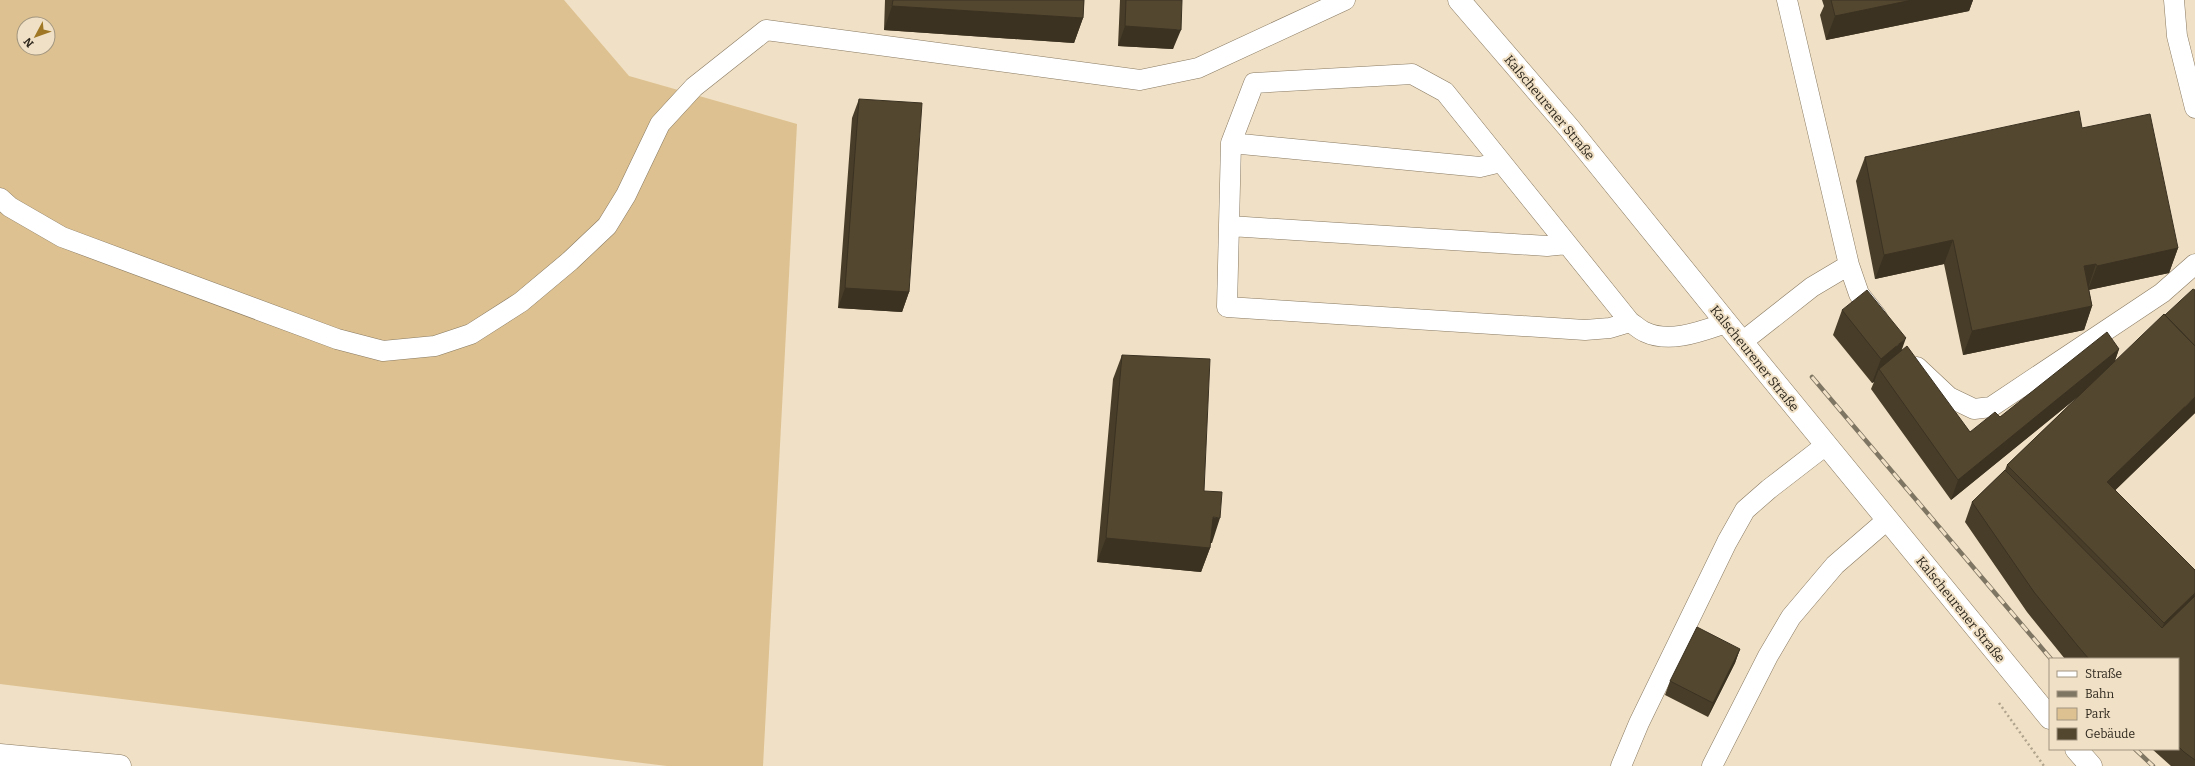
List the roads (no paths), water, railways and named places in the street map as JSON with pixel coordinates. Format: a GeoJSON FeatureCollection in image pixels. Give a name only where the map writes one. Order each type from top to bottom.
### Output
{"type":"FeatureCollection","features":[{"type":"Feature","properties":{"kind":"main road","name":"Kalscheurener Straße"},"geometry":{"type":"LineString","coordinates":[[1460,0],[1569,128],[1726,323],[2049,717]]}},
{"type":"Feature","properties":{"kind":"main road"},"geometry":{"type":"LineString","coordinates":[[2077,750],[2091,766]]}},
{"type":"Feature","properties":{"kind":"main road"},"geometry":{"type":"LineString","coordinates":[[0,755],[120,766]]}},
{"type":"Feature","properties":{"kind":"lane"},"geometry":{"type":"LineString","coordinates":[[0,198],[10,207],[62,237],[337,340],[383,351],[435,346],[471,334],[520,302],[570,261],[607,226],[626,196],[660,124],[694,87],[766,30],[1140,80],[1198,68],[1345,0]]}},
{"type":"Feature","properties":{"kind":"lane"},"geometry":{"type":"LineString","coordinates":[[1787,0],[1849,266],[1859,294],[1888,330]]}},
{"type":"Feature","properties":{"kind":"lane"},"geometry":{"type":"LineString","coordinates":[[2174,0],[2177,36],[2195,108]]}},
{"type":"Feature","properties":{"kind":"lane"},"geometry":{"type":"LineString","coordinates":[[1630,322],[1610,328],[1585,330],[1227,307],[1231,143],[1254,83],[1412,74],[1445,92],[1630,322],[1645,333],[1666,338],[1693,333],[1726,323]]}},
{"type":"Feature","properties":{"kind":"lane"},"geometry":{"type":"LineString","coordinates":[[1231,143],[1480,167],[1501,162]]}},
{"type":"Feature","properties":{"kind":"lane"},"geometry":{"type":"LineString","coordinates":[[1230,226],[1547,246],[1567,244]]}},
{"type":"Feature","properties":{"kind":"lane"},"geometry":{"type":"LineString","coordinates":[[1907,354],[1921,372],[1949,397],[1974,409],[1991,407],[2162,293],[2195,264]]}},
{"type":"Feature","properties":{"kind":"lane"},"geometry":{"type":"LineString","coordinates":[[1742,342],[1812,287],[1849,266]]}},
{"type":"Feature","properties":{"kind":"lane"},"geometry":{"type":"LineString","coordinates":[[1621,766],[1656,688],[1727,542],[1745,510],[1769,489],[1826,445]]}},
{"type":"Feature","properties":{"kind":"lane"},"geometry":{"type":"LineString","coordinates":[[1712,766],[1768,656],[1791,617],[1835,565],[1888,520]]}},
{"type":"Feature","properties":{"kind":"railway"},"geometry":{"type":"LineString","coordinates":[[1812,377],[2050,658]]}},
{"type":"Feature","properties":{"kind":"railway"},"geometry":{"type":"LineString","coordinates":[[2136,750],[2153,766]]}}]}
